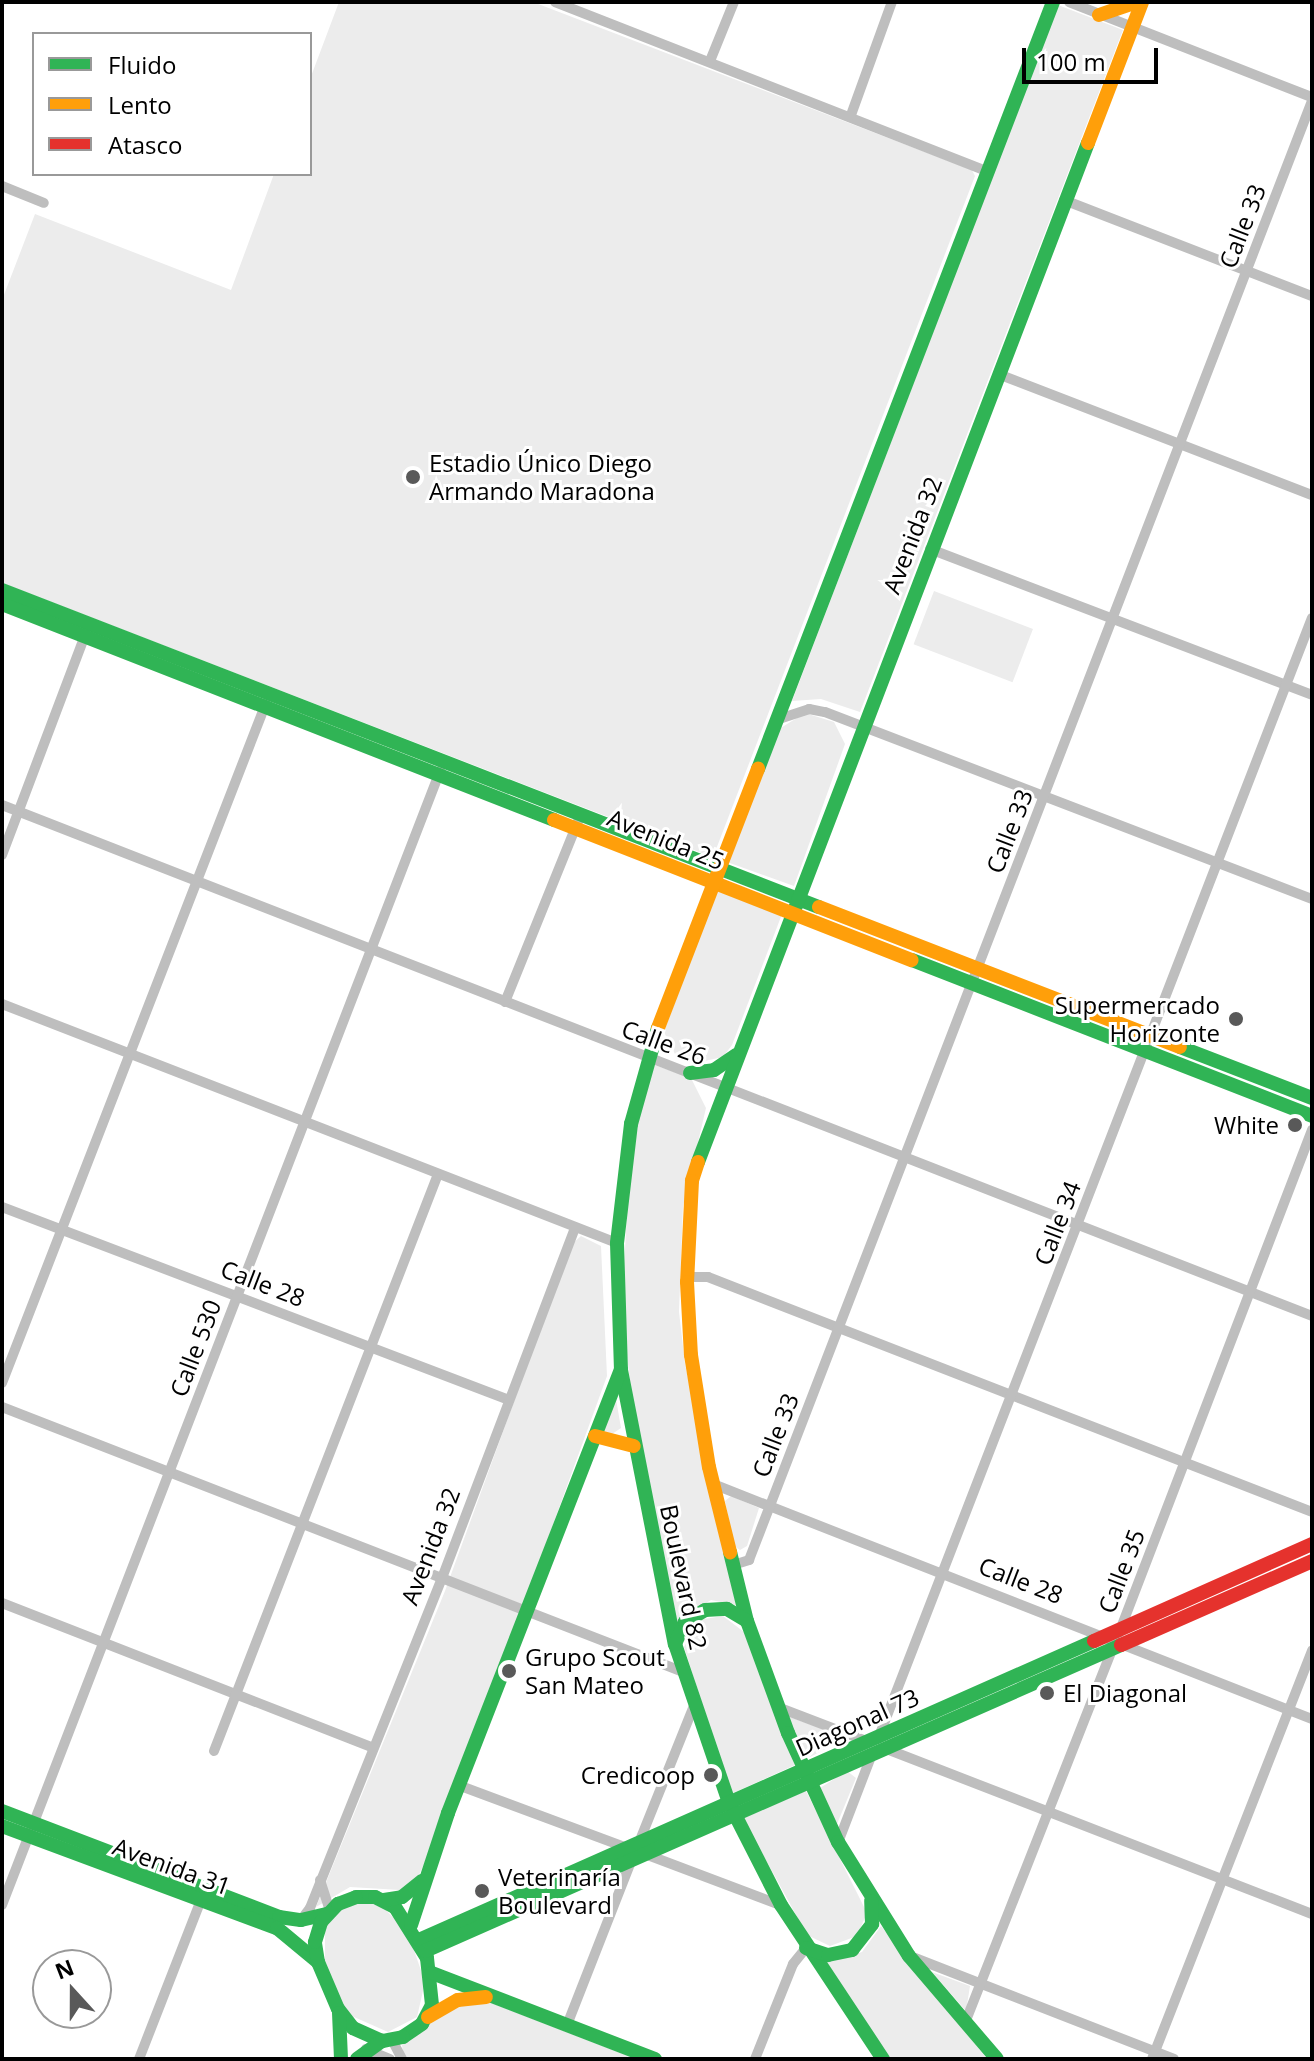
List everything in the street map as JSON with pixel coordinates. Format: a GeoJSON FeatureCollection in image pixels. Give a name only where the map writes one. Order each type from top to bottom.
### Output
{"type":"FeatureCollection","features":[{"type":"Feature","properties":{"kind":"main road"},"geometry":{"type":"LineString","coordinates":[[647,1058],[1053,2]]}},
{"type":"Feature","properties":{"kind":"main road"},"geometry":{"type":"LineString","coordinates":[[1099,15],[1139,2]]}},
{"type":"Feature","properties":{"kind":"main road","name":"Avenida 32"},"geometry":{"type":"LineString","coordinates":[[725,1085],[1132,28],[1139,2]]}},
{"type":"Feature","properties":{"kind":"main road","name":"Avenida 25"},"geometry":{"type":"LineString","coordinates":[[2,590],[88,630],[267,700],[578,820],[798,896],[1312,1098]]}},
{"type":"Feature","properties":{"kind":"main road","name":"Avenida 25"},"geometry":{"type":"LineString","coordinates":[[2,604],[88,630]]}},
{"type":"Feature","properties":{"kind":"main road","name":"Avenida 25"},"geometry":{"type":"LineString","coordinates":[[578,820],[716,882],[1312,1116]]}},
{"type":"Feature","properties":{"kind":"main road"},"geometry":{"type":"LineString","coordinates":[[690,1073],[714,1070],[736,1055]]}},
{"type":"Feature","properties":{"kind":"main road","name":"Boulevard 82"},"geometry":{"type":"LineString","coordinates":[[647,1058],[631,1124],[617,1243],[621,1370],[681,1671],[732,1809],[781,1905],[806,1948],[883,2059]]}},
{"type":"Feature","properties":{"kind":"main road","name":"Boulevard 82"},"geometry":{"type":"LineString","coordinates":[[725,1085],[692,1181],[687,1277],[691,1355],[713,1484],[747,1621],[778,1707],[838,1842],[909,1956],[997,2059]]}},
{"type":"Feature","properties":{"kind":"main road"},"geometry":{"type":"LineString","coordinates":[[411,1925],[423,1879],[458,1785],[529,1612],[621,1370]]}},
{"type":"Feature","properties":{"kind":"main road"},"geometry":{"type":"LineString","coordinates":[[595,1436],[634,1446]]}},
{"type":"Feature","properties":{"kind":"main road","name":"Diagonal 73"},"geometry":{"type":"LineString","coordinates":[[1116,1640],[1312,1544]]}},
{"type":"Feature","properties":{"kind":"main road","name":"Diagonal 73"},"geometry":{"type":"LineString","coordinates":[[422,1945],[1116,1640],[1312,1561]]}},
{"type":"Feature","properties":{"kind":"main road"},"geometry":{"type":"LineString","coordinates":[[675,1644],[685,1622],[705,1610],[727,1609],[747,1621]]}},
{"type":"Feature","properties":{"kind":"main road","name":"Avenida 31"},"geometry":{"type":"LineString","coordinates":[[2,1811],[31,1830]]}},
{"type":"Feature","properties":{"kind":"main road","name":"Avenida 31"},"geometry":{"type":"LineString","coordinates":[[2,1826],[31,1830],[203,1894],[279,1917],[301,1920],[328,1912]]}},
{"type":"Feature","properties":{"kind":"main road"},"geometry":{"type":"LineString","coordinates":[[387,2040],[353,2028],[338,2009],[318,1962],[317,1932],[328,1912],[356,1897],[384,1900],[411,1892],[423,1879]]}},
{"type":"Feature","properties":{"kind":"main road","name":"Avenida 31"},"geometry":{"type":"LineString","coordinates":[[203,1894],[286,1933],[318,1962]]}},
{"type":"Feature","properties":{"kind":"main road"},"geometry":{"type":"LineString","coordinates":[[806,1948],[828,1955],[852,1950],[872,1924],[871,1898]]}},
{"type":"Feature","properties":{"kind":"main road"},"geometry":{"type":"LineString","coordinates":[[384,1900],[411,1925],[422,1945],[432,1973],[434,1994],[428,2017]]}},
{"type":"Feature","properties":{"kind":"main road"},"geometry":{"type":"LineString","coordinates":[[432,1973],[655,2059]]}},
{"type":"Feature","properties":{"kind":"main road"},"geometry":{"type":"LineString","coordinates":[[361,2054],[413,2031],[428,2017],[458,2000],[495,1997]]}},
{"type":"Feature","properties":{"kind":"main road"},"geometry":{"type":"LineString","coordinates":[[338,2009],[341,2059]]}},
{"type":"Feature","properties":{"kind":"street"},"geometry":{"type":"LineString","coordinates":[[555,2],[851,115],[988,172]]}},
{"type":"Feature","properties":{"kind":"street"},"geometry":{"type":"LineString","coordinates":[[710,61],[734,2]]}},
{"type":"Feature","properties":{"kind":"street"},"geometry":{"type":"LineString","coordinates":[[851,115],[892,2]]}},
{"type":"Feature","properties":{"kind":"street"},"geometry":{"type":"LineString","coordinates":[[1069,2],[1312,99]]}},
{"type":"Feature","properties":{"kind":"street","name":"Calle 33"},"geometry":{"type":"LineString","coordinates":[[733,1565],[749,1560],[1312,99]]}},
{"type":"Feature","properties":{"kind":"street"},"geometry":{"type":"LineString","coordinates":[[2,186],[44,203]]}},
{"type":"Feature","properties":{"kind":"street"},"geometry":{"type":"LineString","coordinates":[[1064,200],[1312,296]]}},
{"type":"Feature","properties":{"kind":"street"},"geometry":{"type":"LineString","coordinates":[[998,374],[1312,495]]}},
{"type":"Feature","properties":{"kind":"street"},"geometry":{"type":"LineString","coordinates":[[930,549],[1312,695]]}},
{"type":"Feature","properties":{"kind":"street","name":"Calle 34"},"geometry":{"type":"LineString","coordinates":[[838,1842],[1312,618]]}},
{"type":"Feature","properties":{"kind":"street"},"geometry":{"type":"LineString","coordinates":[[2,855],[88,630]]}},
{"type":"Feature","properties":{"kind":"street"},"geometry":{"type":"LineString","coordinates":[[2,1383],[132,1055],[267,700]]}},
{"type":"Feature","properties":{"kind":"street"},"geometry":{"type":"LineString","coordinates":[[777,720],[809,709],[863,725],[1312,899]]}},
{"type":"Feature","properties":{"kind":"street","name":"Calle 530"},"geometry":{"type":"LineString","coordinates":[[2,1905],[370,946],[442,767]]}},
{"type":"Feature","properties":{"kind":"street","name":"Calle 26"},"geometry":{"type":"LineString","coordinates":[[2,805],[370,946],[647,1058],[725,1085],[903,1160],[1312,1316]]}},
{"type":"Feature","properties":{"kind":"street"},"geometry":{"type":"LineString","coordinates":[[505,1002],[578,820]]}},
{"type":"Feature","properties":{"kind":"street"},"geometry":{"type":"LineString","coordinates":[[2,1004],[617,1243]]}},
{"type":"Feature","properties":{"kind":"street","name":"Calle 35"},"geometry":{"type":"LineString","coordinates":[[965,2024],[1312,1130]]}},
{"type":"Feature","properties":{"kind":"street"},"geometry":{"type":"LineString","coordinates":[[214,1751],[306,1525],[438,1174]]}},
{"type":"Feature","properties":{"kind":"street","name":"Calle 28"},"geometry":{"type":"LineString","coordinates":[[2,1207],[509,1400]]}},
{"type":"Feature","properties":{"kind":"street","name":"Avenida 32"},"geometry":{"type":"LineString","coordinates":[[301,1920],[442,1578],[575,1227]]}},
{"type":"Feature","properties":{"kind":"street"},"geometry":{"type":"LineString","coordinates":[[687,1277],[708,1277],[1312,1512]]}},
{"type":"Feature","properties":{"kind":"street"},"geometry":{"type":"LineString","coordinates":[[2,1407],[681,1671]]}},
{"type":"Feature","properties":{"kind":"street","name":"Calle 28"},"geometry":{"type":"LineString","coordinates":[[713,1484],[1312,1719]]}},
{"type":"Feature","properties":{"kind":"street"},"geometry":{"type":"LineString","coordinates":[[2,1603],[371,1747]]}},
{"type":"Feature","properties":{"kind":"street"},"geometry":{"type":"LineString","coordinates":[[1154,2055],[1312,1650]]}},
{"type":"Feature","properties":{"kind":"street"},"geometry":{"type":"LineString","coordinates":[[778,1707],[1312,1914]]}},
{"type":"Feature","properties":{"kind":"street"},"geometry":{"type":"LineString","coordinates":[[567,2025],[693,1708]]}},
{"type":"Feature","properties":{"kind":"street"},"geometry":{"type":"LineString","coordinates":[[458,1785],[781,1905]]}},
{"type":"Feature","properties":{"kind":"street"},"geometry":{"type":"LineString","coordinates":[[320,1880],[328,1912]]}},
{"type":"Feature","properties":{"kind":"street"},"geometry":{"type":"LineString","coordinates":[[139,2059],[203,1894]]}},
{"type":"Feature","properties":{"kind":"street"},"geometry":{"type":"LineString","coordinates":[[755,2059],[793,1964],[806,1948]]}},
{"type":"Feature","properties":{"kind":"street"},"geometry":{"type":"LineString","coordinates":[[909,1956],[1154,2055],[1174,2059]]}},
{"type":"Feature","properties":{"kind":"street"},"geometry":{"type":"LineString","coordinates":[[387,2040],[402,2059]]}},
{"type":"Feature","properties":{"kind":"street"},"geometry":{"type":"LineString","coordinates":[[361,2054],[390,2059]]}},
{"type":"Feature","properties":{"kind":"shaded area"},"geometry":{"type":"Polygon","coordinates":[[[339,2],[533,2],[972,170],[975,176],[715,852],[707,855],[2,583],[2,300],[35,214],[231,290],[273,176],[312,176],[312,74],[339,2]]]}},
{"type":"Feature","properties":{"kind":"shaded area"},"geometry":{"type":"Polygon","coordinates":[[[1058,5],[1123,30],[860,712],[821,699],[792,701],[1058,5]]]}},
{"type":"Feature","properties":{"kind":"shaded area"},"geometry":{"type":"Polygon","coordinates":[[[934,591],[1033,629],[1013,682],[914,644],[934,591]]]}},
{"type":"Feature","properties":{"kind":"shaded area"},"geometry":{"type":"Polygon","coordinates":[[[805,713],[834,722],[845,744],[794,886],[727,862],[779,729],[805,713]]]}},
{"type":"Feature","properties":{"kind":"shaded area"},"geometry":{"type":"Polygon","coordinates":[[[717,888],[782,914],[732,1045],[723,1057],[695,1063],[676,1056],[664,1032],[717,888]]]}},
{"type":"Feature","properties":{"kind":"shaded area"},"geometry":{"type":"Polygon","coordinates":[[[649,1063],[691,1078],[706,1108],[683,1206],[679,1312],[685,1364],[736,1605],[711,1600],[677,1621],[634,1419],[622,1309],[629,1171],[649,1063]]]}},
{"type":"Feature","properties":{"kind":"shaded area"},"geometry":{"type":"Polygon","coordinates":[[[581,1236],[601,1246],[607,1376],[451,1805],[419,1875],[400,1890],[350,1887],[316,1907],[445,1591],[571,1245],[581,1236]]]}},
{"type":"Feature","properties":{"kind":"shaded area"},"geometry":{"type":"Polygon","coordinates":[[[616,1399],[621,1428],[609,1436],[603,1432],[616,1399]]]}},
{"type":"Feature","properties":{"kind":"shaded area"},"geometry":{"type":"Polygon","coordinates":[[[731,1496],[759,1508],[747,1546],[740,1550],[734,1546],[725,1501],[731,1496]]]}},
{"type":"Feature","properties":{"kind":"shaded area"},"geometry":{"type":"Polygon","coordinates":[[[723,1616],[744,1632],[795,1765],[731,1794],[684,1647],[698,1620],[723,1616]]]}},
{"type":"Feature","properties":{"kind":"shaded area"},"geometry":{"type":"Polygon","coordinates":[[[787,1716],[839,1735],[841,1741],[810,1757],[802,1753],[787,1716]]]}},
{"type":"Feature","properties":{"kind":"shaded area"},"geometry":{"type":"Polygon","coordinates":[[[847,1771],[856,1778],[837,1824],[820,1788],[847,1771]]]}},
{"type":"Feature","properties":{"kind":"shaded area"},"geometry":{"type":"Polygon","coordinates":[[[806,1791],[867,1913],[857,1936],[830,1946],[807,1935],[743,1818],[806,1791]]]}},
{"type":"Feature","properties":{"kind":"shaded area"},"geometry":{"type":"Polygon","coordinates":[[[361,1899],[385,1909],[408,1933],[425,1982],[417,2017],[388,2032],[345,2013],[325,1975],[325,1917],[361,1899]]]}},
{"type":"Feature","properties":{"kind":"shaded area"},"geometry":{"type":"Polygon","coordinates":[[[881,1926],[987,2059],[889,2059],[826,1961],[862,1952],[881,1926]]]}},
{"type":"Feature","properties":{"kind":"shaded area"},"geometry":{"type":"Polygon","coordinates":[[[932,1972],[970,1986],[966,2011],[932,1972]]]}},
{"type":"Feature","properties":{"kind":"shaded area"},"geometry":{"type":"Polygon","coordinates":[[[478,1998],[636,2059],[404,2059],[402,2045],[445,2007],[478,1998]]]}},
{"type":"Feature","properties":{"kind":"traffic: fast"},"geometry":{"type":"LineString","coordinates":[[758,769],[1053,2]]}},
{"type":"Feature","properties":{"kind":"traffic: fast"},"geometry":{"type":"LineString","coordinates":[[698,1162],[1088,143]]}},
{"type":"Feature","properties":{"kind":"traffic: fast"},"geometry":{"type":"LineString","coordinates":[[2,590],[819,907]]}},
{"type":"Feature","properties":{"kind":"traffic: fast"},"geometry":{"type":"LineString","coordinates":[[2,604],[554,820]]}},
{"type":"Feature","properties":{"kind":"traffic: fast"},"geometry":{"type":"LineString","coordinates":[[912,960],[1312,1116]]}},
{"type":"Feature","properties":{"kind":"traffic: fast"},"geometry":{"type":"LineString","coordinates":[[658,1028],[631,1124],[617,1243],[621,1370],[675,1644],[729,1803],[781,1905],[883,2059]]}},
{"type":"Feature","properties":{"kind":"traffic: fast"},"geometry":{"type":"LineString","coordinates":[[1180,1047],[1312,1098]]}},
{"type":"Feature","properties":{"kind":"traffic: fast"},"geometry":{"type":"LineString","coordinates":[[690,1073],[714,1070],[736,1055]]}},
{"type":"Feature","properties":{"kind":"traffic: fast"},"geometry":{"type":"LineString","coordinates":[[411,1925],[448,1813],[621,1370]]}},
{"type":"Feature","properties":{"kind":"traffic: fast"},"geometry":{"type":"LineString","coordinates":[[730,1552],[747,1621],[788,1733],[838,1842],[909,1956],[997,2059]]}},
{"type":"Feature","properties":{"kind":"traffic: fast"},"geometry":{"type":"LineString","coordinates":[[675,1644],[685,1622],[705,1610],[727,1609],[747,1621]]}},
{"type":"Feature","properties":{"kind":"traffic: fast"},"geometry":{"type":"LineString","coordinates":[[419,1940],[1094,1641]]}},
{"type":"Feature","properties":{"kind":"traffic: fast"},"geometry":{"type":"LineString","coordinates":[[425,1951],[1121,1645]]}},
{"type":"Feature","properties":{"kind":"traffic: fast"},"geometry":{"type":"LineString","coordinates":[[2,1811],[279,1917],[301,1920],[327,1914]]}},
{"type":"Feature","properties":{"kind":"traffic: fast"},"geometry":{"type":"LineString","coordinates":[[2,1826],[277,1928],[318,1962]]}},
{"type":"Feature","properties":{"kind":"traffic: fast"},"geometry":{"type":"LineString","coordinates":[[384,1900],[402,1897],[422,1881]]}},
{"type":"Feature","properties":{"kind":"traffic: fast"},"geometry":{"type":"LineString","coordinates":[[356,1897],[375,1897],[395,1907],[427,1958],[432,2005],[422,2024],[403,2037],[382,2041],[353,2028],[338,2009],[318,1962],[315,1942],[321,1922],[338,1904],[356,1897]]}},
{"type":"Feature","properties":{"kind":"traffic: fast"},"geometry":{"type":"LineString","coordinates":[[806,1948],[828,1955],[852,1950],[872,1924],[871,1901]]}},
{"type":"Feature","properties":{"kind":"traffic: fast"},"geometry":{"type":"LineString","coordinates":[[432,1973],[655,2059]]}},
{"type":"Feature","properties":{"kind":"traffic: fast"},"geometry":{"type":"LineString","coordinates":[[339,2013],[341,2059]]}},
{"type":"Feature","properties":{"kind":"traffic: fast"},"geometry":{"type":"LineString","coordinates":[[357,2059],[382,2041]]}},
{"type":"Feature","properties":{"kind":"traffic: slow"},"geometry":{"type":"LineString","coordinates":[[1099,15],[1136,2]]}},
{"type":"Feature","properties":{"kind":"traffic: slow"},"geometry":{"type":"LineString","coordinates":[[1088,143],[1142,2]]}},
{"type":"Feature","properties":{"kind":"traffic: slow"},"geometry":{"type":"LineString","coordinates":[[658,1028],[758,769]]}},
{"type":"Feature","properties":{"kind":"traffic: slow"},"geometry":{"type":"LineString","coordinates":[[554,820],[912,960]]}},
{"type":"Feature","properties":{"kind":"traffic: slow"},"geometry":{"type":"LineString","coordinates":[[819,907],[1180,1047]]}},
{"type":"Feature","properties":{"kind":"traffic: slow"},"geometry":{"type":"LineString","coordinates":[[698,1162],[692,1181],[687,1282],[691,1355],[709,1467],[730,1552]]}},
{"type":"Feature","properties":{"kind":"traffic: slow"},"geometry":{"type":"LineString","coordinates":[[595,1436],[634,1446]]}},
{"type":"Feature","properties":{"kind":"traffic: slow"},"geometry":{"type":"LineString","coordinates":[[428,2017],[458,2000],[486,1997]]}},
{"type":"Feature","properties":{"kind":"traffic: jam"},"geometry":{"type":"LineString","coordinates":[[1094,1641],[1312,1544]]}},
{"type":"Feature","properties":{"kind":"traffic: jam"},"geometry":{"type":"LineString","coordinates":[[1121,1645],[1312,1561]]}},
{"type":"Feature","properties":{"kind":"place","name":"Estadio Único Diego Armando Maradona"},"geometry":{"type":"Point","coordinates":[413,477]}},
{"type":"Feature","properties":{"kind":"place","name":"Supermercado Horizonte"},"geometry":{"type":"Point","coordinates":[1236,1019]}},
{"type":"Feature","properties":{"kind":"place","name":"White"},"geometry":{"type":"Point","coordinates":[1295,1125]}},
{"type":"Feature","properties":{"kind":"place","name":"Grupo Scout San Mateo"},"geometry":{"type":"Point","coordinates":[509,1671]}},
{"type":"Feature","properties":{"kind":"place","name":"El Diagonal"},"geometry":{"type":"Point","coordinates":[1047,1693]}},
{"type":"Feature","properties":{"kind":"place","name":"Credicoop"},"geometry":{"type":"Point","coordinates":[711,1775]}},
{"type":"Feature","properties":{"kind":"place","name":"Veterinaría Boulevard"},"geometry":{"type":"Point","coordinates":[482,1891]}}]}
